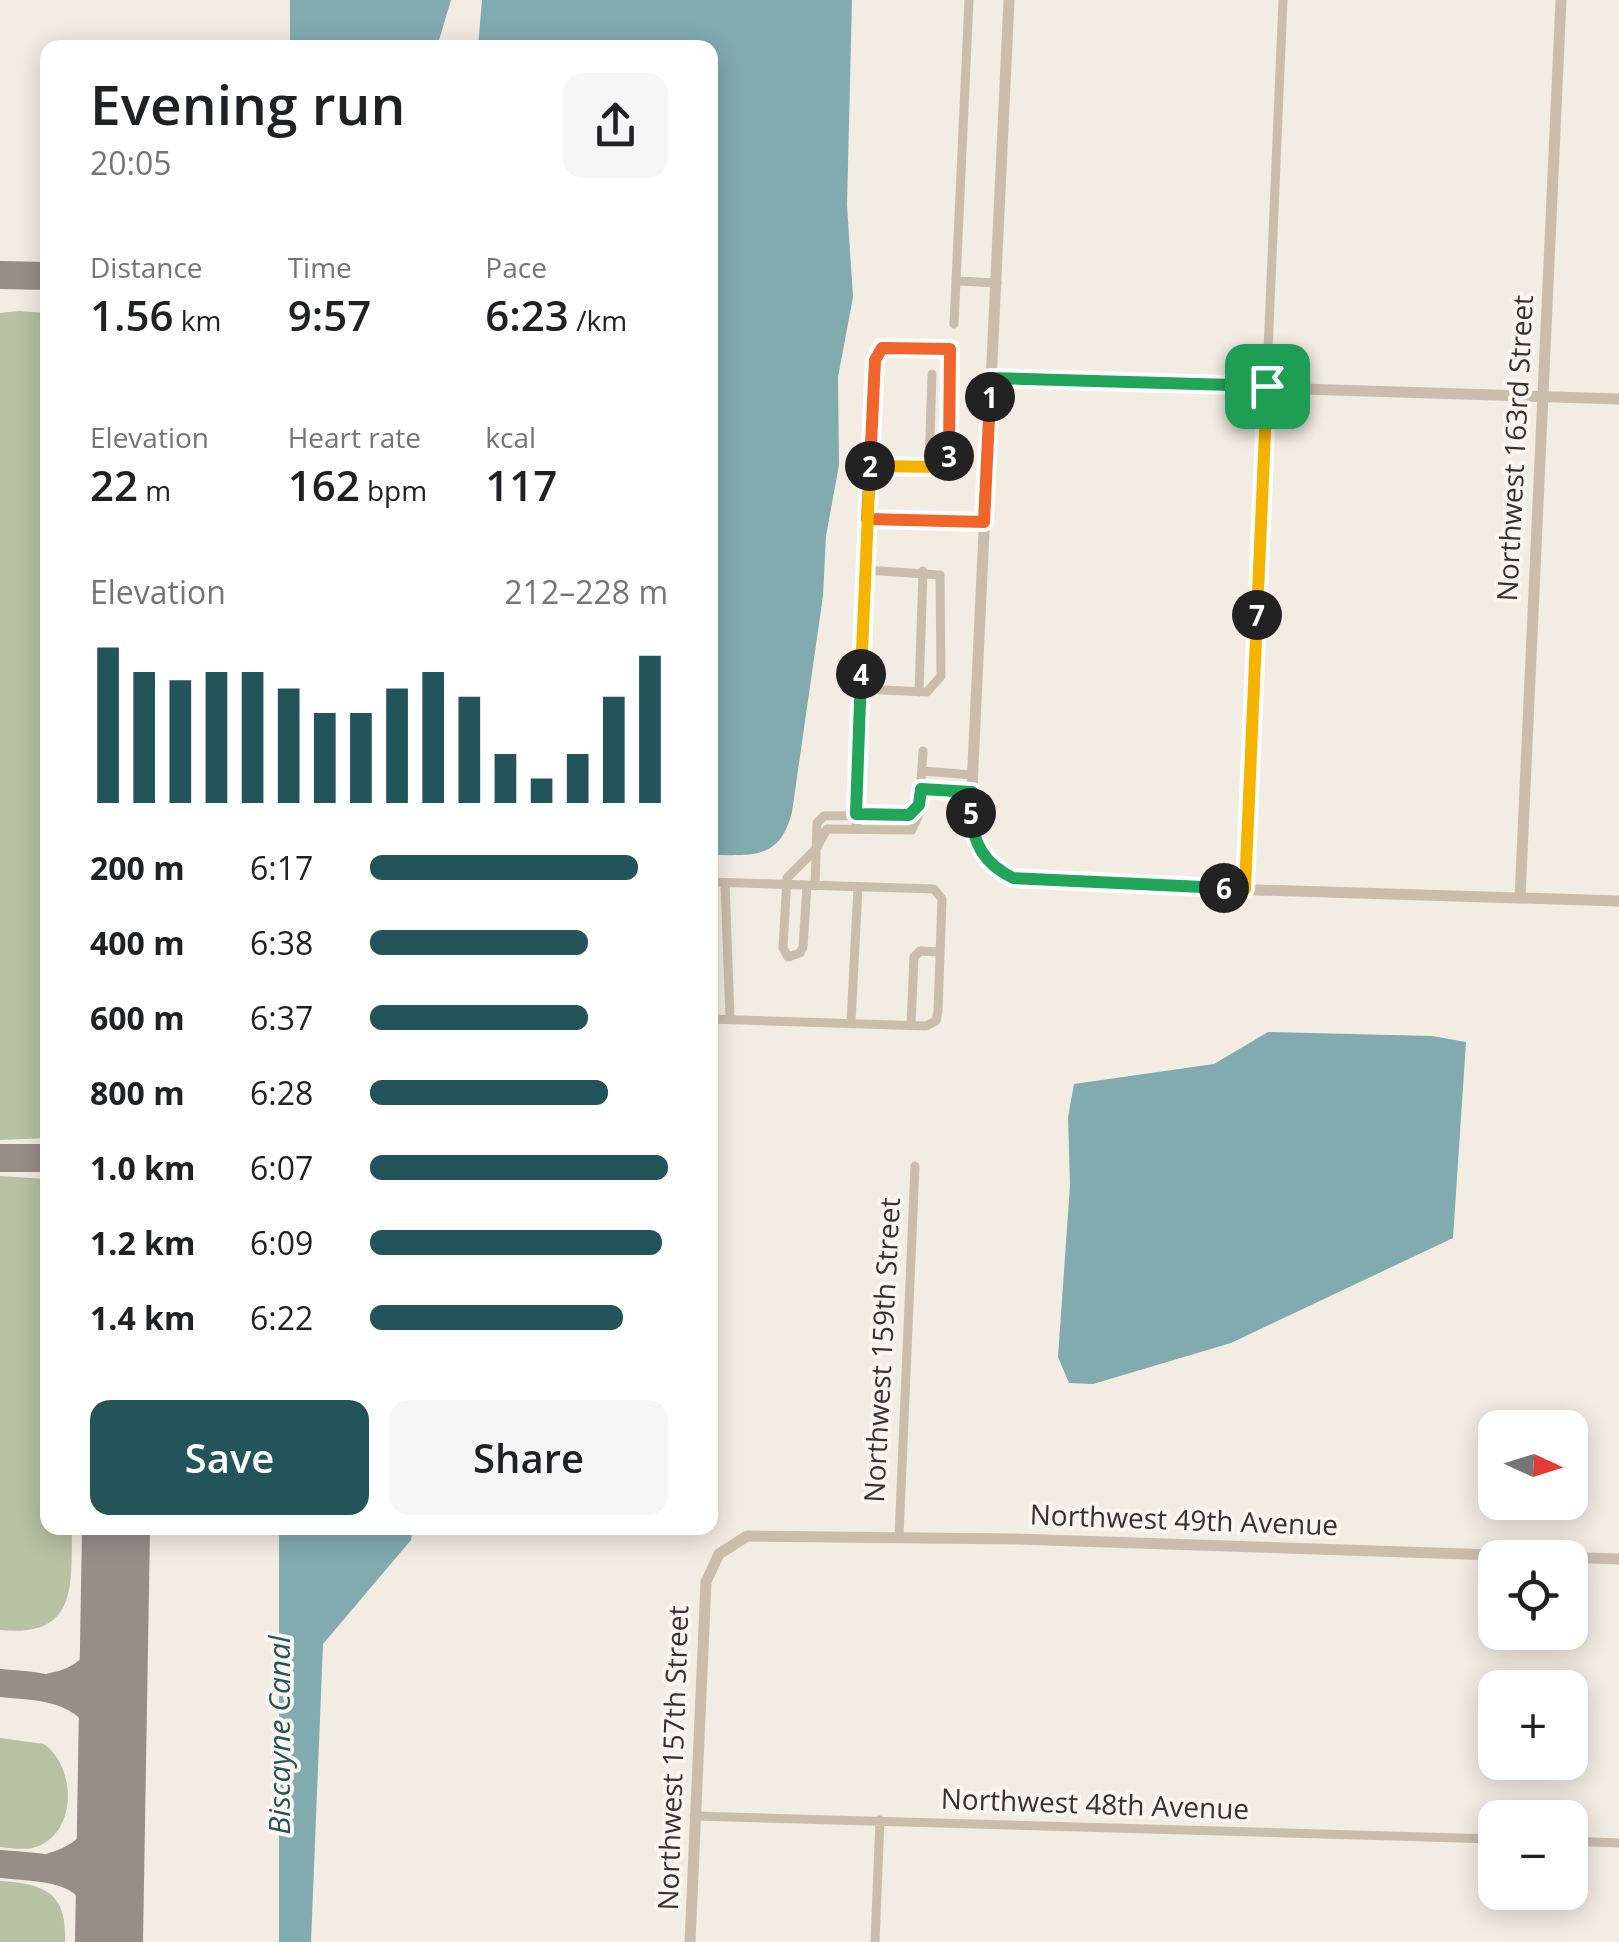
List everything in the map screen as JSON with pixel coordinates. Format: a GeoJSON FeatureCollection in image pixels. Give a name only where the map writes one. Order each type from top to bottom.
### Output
{"type":"FeatureCollection","features":[{"type":"Feature","properties":{"kind":"street"},"geometry":{"type":"LineString","coordinates":[[954,324],[969,0]]}},
{"type":"Feature","properties":{"kind":"street"},"geometry":{"type":"LineString","coordinates":[[1009,0],[972,792],[972,831],[986,860],[997,870],[1030,883],[1619,901]]}},
{"type":"Feature","properties":{"kind":"street"},"geometry":{"type":"LineString","coordinates":[[1245,889],[1283,0]]}},
{"type":"Feature","properties":{"kind":"street","name":"Northwest 163rd Street"},"geometry":{"type":"LineString","coordinates":[[1520,898],[1561,0]]}},
{"type":"Feature","properties":{"kind":"street"},"geometry":{"type":"LineString","coordinates":[[958,281],[997,283]]}},
{"type":"Feature","properties":{"kind":"street"},"geometry":{"type":"LineString","coordinates":[[856,829],[867,519],[870,466],[878,352],[950,349],[949,458],[944,467],[870,466]]}},
{"type":"Feature","properties":{"kind":"street"},"geometry":{"type":"LineString","coordinates":[[929,467],[932,374]]}},
{"type":"Feature","properties":{"kind":"street"},"geometry":{"type":"LineString","coordinates":[[990,378],[1619,399]]}},
{"type":"Feature","properties":{"kind":"street"},"geometry":{"type":"LineString","coordinates":[[867,519],[984,522]]}},
{"type":"Feature","properties":{"kind":"street"},"geometry":{"type":"LineString","coordinates":[[860,689],[918,692],[933,689],[940,676],[942,578],[923,572],[865,570]]}},
{"type":"Feature","properties":{"kind":"street"},"geometry":{"type":"LineString","coordinates":[[918,692],[923,572]]}},
{"type":"Feature","properties":{"kind":"street"},"geometry":{"type":"LineString","coordinates":[[919,805],[909,815],[824,816],[818,822],[816,849],[803,947],[800,954],[788,957],[783,948],[785,885],[816,849],[827,830],[912,830],[919,805],[923,751]]}},
{"type":"Feature","properties":{"kind":"street"},"geometry":{"type":"LineString","coordinates":[[922,771],[973,774]]}},
{"type":"Feature","properties":{"kind":"street"},"geometry":{"type":"LineString","coordinates":[[921,789],[972,792]]}},
{"type":"Feature","properties":{"kind":"street"},"geometry":{"type":"LineString","coordinates":[[718,882],[934,889],[942,899],[936,1021],[911,1026],[718,1019]]}},
{"type":"Feature","properties":{"kind":"street"},"geometry":{"type":"LineString","coordinates":[[725,882],[730,1018]]}},
{"type":"Feature","properties":{"kind":"street"},"geometry":{"type":"LineString","coordinates":[[851,1022],[858,888]]}},
{"type":"Feature","properties":{"kind":"street"},"geometry":{"type":"LineString","coordinates":[[911,1026],[914,957],[920,951],[940,952]]}},
{"type":"Feature","properties":{"kind":"street","name":"Northwest 159th Street"},"geometry":{"type":"LineString","coordinates":[[899,1536],[915,1166]]}},
{"type":"Feature","properties":{"kind":"street","name":"Northwest 49th Avenue"},"geometry":{"type":"LineString","coordinates":[[747,1536],[899,1536],[1619,1559]]}},
{"type":"Feature","properties":{"kind":"street","name":"Northwest 157th Street"},"geometry":{"type":"LineString","coordinates":[[690,1942],[706,1582],[719,1554],[747,1536]]}},
{"type":"Feature","properties":{"kind":"street","name":"Northwest 48th Avenue"},"geometry":{"type":"LineString","coordinates":[[694,1816],[1478,1838]]}},
{"type":"Feature","properties":{"kind":"street"},"geometry":{"type":"LineString","coordinates":[[876,1942],[880,1820]]}},
{"type":"Feature","properties":{"kind":"street"},"geometry":{"type":"LineString","coordinates":[[1588,1842],[1619,1843]]}},
{"type":"Feature","properties":{"kind":"green space"},"geometry":{"type":"Polygon","coordinates":[[[40,312],[40,1138],[0,1140],[0,313],[40,312]]]}},
{"type":"Feature","properties":{"kind":"green space"},"geometry":{"type":"Polygon","coordinates":[[[0,1176],[40,1179],[40,1535],[72,1535],[69,1588],[57,1617],[44,1626],[0,1630],[0,1176]]]}},
{"type":"Feature","properties":{"kind":"green space"},"geometry":{"type":"Polygon","coordinates":[[[0,1738],[44,1744],[63,1768],[68,1800],[65,1816],[47,1841],[32,1848],[0,1847],[0,1738]]]}},
{"type":"Feature","properties":{"kind":"green space"},"geometry":{"type":"Polygon","coordinates":[[[0,1881],[41,1888],[50,1894],[62,1912],[65,1942],[0,1942],[0,1881]]]}},
{"type":"Feature","properties":{"kind":"water"},"geometry":{"type":"Polygon","coordinates":[[[290,0],[451,0],[439,40],[290,40],[290,0]]]}},
{"type":"Feature","properties":{"kind":"water"},"geometry":{"type":"Polygon","coordinates":[[[482,0],[852,0],[847,205],[853,297],[838,377],[839,465],[826,536],[823,596],[792,812],[780,839],[763,852],[718,855],[718,40],[479,40],[482,0]]]}},
{"type":"Feature","properties":{"kind":"water"},"geometry":{"type":"Polygon","coordinates":[[[1268,1032],[1432,1036],[1466,1042],[1453,1238],[1231,1343],[1093,1384],[1069,1383],[1058,1357],[1070,1185],[1068,1117],[1074,1084],[1214,1064],[1268,1032]]]}},
{"type":"Feature","properties":{"kind":"water","name":"Biscayne Canal"},"geometry":{"type":"Polygon","coordinates":[[[279,1535],[412,1535],[323,1644],[311,1942],[279,1942],[279,1535]]]}},
{"type":"Feature","properties":{"kind":"taxiway"},"geometry":{"type":"LineString","coordinates":[[0,275],[40,276]]}},
{"type":"Feature","properties":{"kind":"taxiway"},"geometry":{"type":"LineString","coordinates":[[0,1158],[40,1158]]}},
{"type":"Feature","properties":{"kind":"taxiway"},"geometry":{"type":"LineString","coordinates":[[51,1687],[73,1681],[90,1670],[114,1634]]}},
{"type":"Feature","properties":{"kind":"taxiway"},"geometry":{"type":"LineString","coordinates":[[0,1683],[67,1694],[92,1711],[112,1741]]}},
{"type":"Feature","properties":{"kind":"taxiway"},"geometry":{"type":"LineString","coordinates":[[48,1868],[87,1849],[111,1813]]}},
{"type":"Feature","properties":{"kind":"taxiway"},"geometry":{"type":"LineString","coordinates":[[0,1864],[58,1871],[86,1885],[104,1915],[109,1938]]}},
{"type":"Feature","properties":{"kind":"runway"},"geometry":{"type":"LineString","coordinates":[[109,1942],[116,1535]]}},
{"type":"Feature","properties":{"kind":"route"},"geometry":{"type":"LineString","coordinates":[[1267,386],[990,378],[984,522],[867,519],[875,360],[878,352],[882,348],[950,349],[949,458],[944,467],[870,466],[867,521],[858,740],[856,814],[909,815],[919,805],[921,789],[972,792],[972,831],[978,848],[997,870],[1013,878],[1030,883],[1245,889],[1267,386]]}}]}
